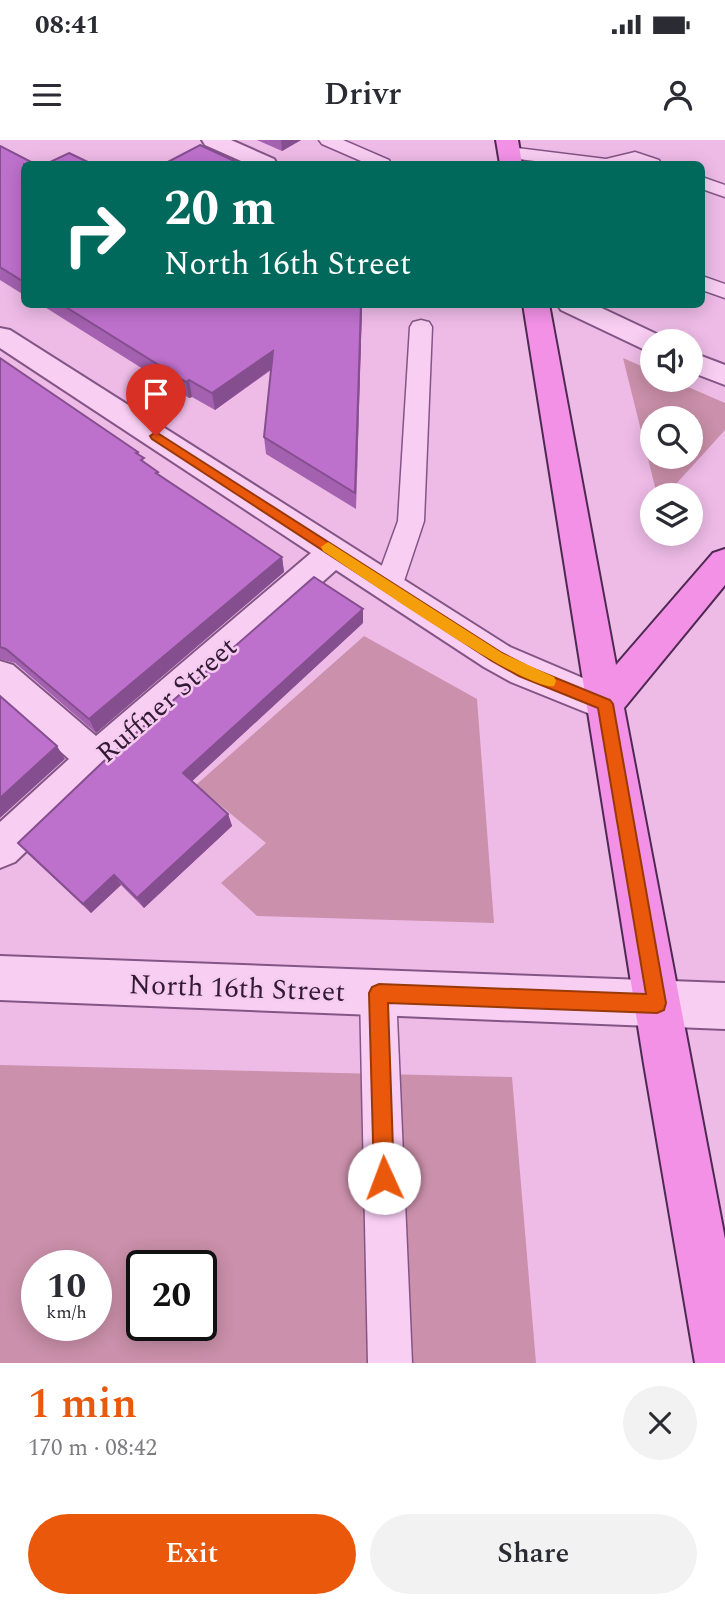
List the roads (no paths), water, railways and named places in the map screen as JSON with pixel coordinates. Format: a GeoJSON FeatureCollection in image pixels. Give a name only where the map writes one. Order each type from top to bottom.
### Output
{"type":"FeatureCollection","features":[{"type":"Feature","properties":{"kind":"main road"},"geometry":{"type":"LineString","coordinates":[[537,308],[722,1363]]}},
{"type":"Feature","properties":{"kind":"main road"},"geometry":{"type":"LineString","coordinates":[[605,704],[725,562]]}},
{"type":"Feature","properties":{"kind":"street"},"geometry":{"type":"LineString","coordinates":[[213,140],[259,161]]}},
{"type":"Feature","properties":{"kind":"street"},"geometry":{"type":"LineString","coordinates":[[579,308],[640,337]]}},
{"type":"Feature","properties":{"kind":"street"},"geometry":{"type":"LineString","coordinates":[[0,335],[506,662],[605,704]]}},
{"type":"Feature","properties":{"kind":"street"},"geometry":{"type":"LineString","coordinates":[[703,366],[725,376]]}},
{"type":"Feature","properties":{"kind":"street","name":"Ruffner Street"},"geometry":{"type":"LineString","coordinates":[[0,849],[96,759],[334,552]]}},
{"type":"Feature","properties":{"kind":"street"},"geometry":{"type":"LineString","coordinates":[[0,676],[96,759]]}},
{"type":"Feature","properties":{"kind":"street","name":"North 16th Street"},"geometry":{"type":"LineString","coordinates":[[0,978],[725,1006]]}},
{"type":"Feature","properties":{"kind":"lane"},"geometry":{"type":"LineString","coordinates":[[328,140],[376,161]]}},
{"type":"Feature","properties":{"kind":"lane"},"geometry":{"type":"LineString","coordinates":[[509,152],[582,161]]}},
{"type":"Feature","properties":{"kind":"lane"},"geometry":{"type":"LineString","coordinates":[[621,161],[646,156]]}},
{"type":"Feature","properties":{"kind":"lane"},"geometry":{"type":"LineString","coordinates":[[705,184],[725,191]]}},
{"type":"Feature","properties":{"kind":"lane"},"geometry":{"type":"LineString","coordinates":[[705,283],[725,292]]}},
{"type":"Feature","properties":{"kind":"lane"},"geometry":{"type":"LineString","coordinates":[[388,587],[411,521],[421,327]]}},
{"type":"Feature","properties":{"kind":"lane"},"geometry":{"type":"LineString","coordinates":[[379,993],[390,1363]]}}]}
